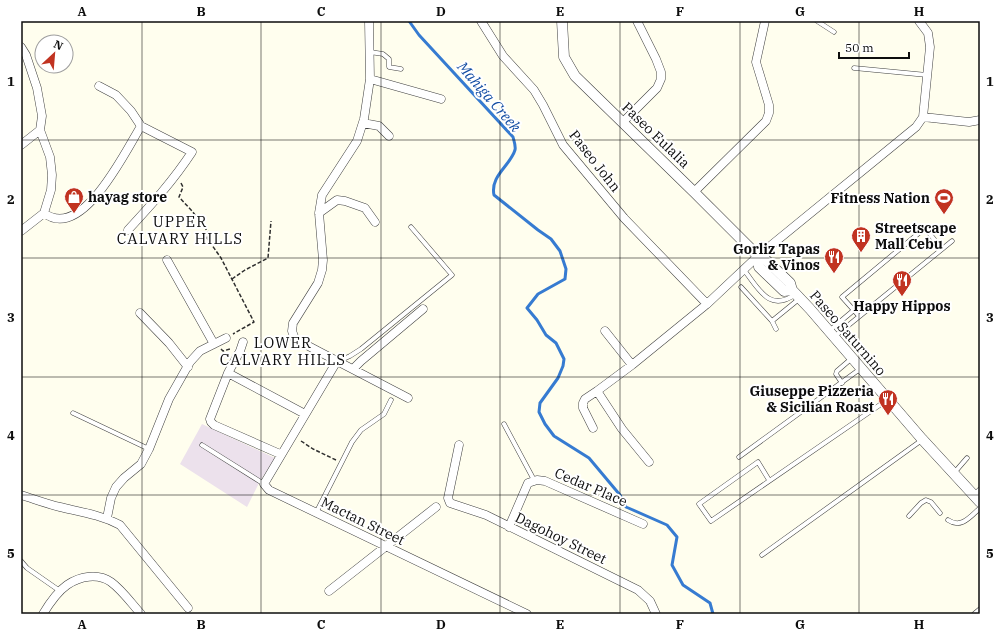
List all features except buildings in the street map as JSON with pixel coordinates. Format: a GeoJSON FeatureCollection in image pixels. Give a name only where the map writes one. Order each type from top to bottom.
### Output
{"type":"FeatureCollection","features":[{"type":"Feature","properties":{"kind":"street"},"geometry":{"type":"LineString","coordinates":[[370,21],[370,79],[363,123],[357,141],[322,195],[319,213],[323,260],[322,270],[318,283],[293,323],[292,331],[295,339],[408,398]]}},
{"type":"Feature","properties":{"kind":"street","name":"Paseo John"},"geometry":{"type":"LineString","coordinates":[[481,21],[503,56],[534,90],[563,145],[624,218],[707,304]]}},
{"type":"Feature","properties":{"kind":"street","name":"Paseo Eulalia"},"geometry":{"type":"LineString","coordinates":[[562,21],[564,58],[575,76],[758,256]]}},
{"type":"Feature","properties":{"kind":"street"},"geometry":{"type":"LineString","coordinates":[[623,122],[657,88],[661,79],[661,72],[656,59],[637,21]]}},
{"type":"Feature","properties":{"kind":"street"},"geometry":{"type":"LineString","coordinates":[[694,192],[766,121],[769,113],[769,105],[756,62],[765,21]]}},
{"type":"Feature","properties":{"kind":"street"},"geometry":{"type":"LineString","coordinates":[[593,428],[583,408],[582,403],[585,399],[632,365],[707,304],[758,256],[916,127],[923,117],[930,47],[928,33],[919,21]]}},
{"type":"Feature","properties":{"kind":"street"},"geometry":{"type":"LineString","coordinates":[[21,47],[26,55],[37,88],[42,116],[40,130],[50,157],[52,175],[51,190],[44,213],[21,231]]}},
{"type":"Feature","properties":{"kind":"street"},"geometry":{"type":"LineString","coordinates":[[370,79],[441,99]]}},
{"type":"Feature","properties":{"kind":"street"},"geometry":{"type":"LineString","coordinates":[[99,86],[116,95],[131,110],[140,126],[192,152],[177,175],[161,195],[128,230]]}},
{"type":"Feature","properties":{"kind":"street"},"geometry":{"type":"LineString","coordinates":[[923,117],[969,122],[980,120]]}},
{"type":"Feature","properties":{"kind":"street"},"geometry":{"type":"LineString","coordinates":[[363,123],[379,126],[389,136]]}},
{"type":"Feature","properties":{"kind":"street"},"geometry":{"type":"LineString","coordinates":[[44,213],[50,218],[60,219],[71,217],[86,206],[105,186],[140,126]]}},
{"type":"Feature","properties":{"kind":"street"},"geometry":{"type":"LineString","coordinates":[[21,145],[40,130]]}},
{"type":"Feature","properties":{"kind":"street"},"geometry":{"type":"LineString","coordinates":[[319,213],[337,200],[345,201],[365,208],[375,222]]}},
{"type":"Feature","properties":{"kind":"street","name":"Paseo Saturnino"},"geometry":{"type":"LineString","coordinates":[[758,256],[766,260],[790,283],[796,294],[832,334],[887,400],[954,473],[978,495]]}},
{"type":"Feature","properties":{"kind":"street"},"geometry":{"type":"LineString","coordinates":[[167,260],[214,344]]}},
{"type":"Feature","properties":{"kind":"street"},"geometry":{"type":"LineString","coordinates":[[353,369],[361,360],[423,309]]}},
{"type":"Feature","properties":{"kind":"street"},"geometry":{"type":"LineString","coordinates":[[140,313],[169,343],[188,367]]}},
{"type":"Feature","properties":{"kind":"street"},"geometry":{"type":"LineString","coordinates":[[605,330],[632,365]]}},
{"type":"Feature","properties":{"kind":"street"},"geometry":{"type":"LineString","coordinates":[[107,518],[111,498],[116,487],[124,478],[141,464],[149,449],[169,399],[190,362],[200,351],[226,338]]}},
{"type":"Feature","properties":{"kind":"street"},"geometry":{"type":"LineString","coordinates":[[243,342],[240,351],[228,373],[210,419],[214,425],[280,454]]}},
{"type":"Feature","properties":{"kind":"street"},"geometry":{"type":"LineString","coordinates":[[264,484],[280,454],[338,361]]}},
{"type":"Feature","properties":{"kind":"street"},"geometry":{"type":"LineString","coordinates":[[228,373],[305,414]]}},
{"type":"Feature","properties":{"kind":"street"},"geometry":{"type":"LineString","coordinates":[[597,391],[622,429],[649,462]]}},
{"type":"Feature","properties":{"kind":"street","name":"Dagohoy Street"},"geometry":{"type":"LineString","coordinates":[[459,445],[448,498],[450,503],[486,515],[638,590],[650,601],[656,614]]}},
{"type":"Feature","properties":{"kind":"street","name":"Cedar Place"},"geometry":{"type":"LineString","coordinates":[[509,527],[528,483],[534,480],[545,481],[643,524]]}},
{"type":"Feature","properties":{"kind":"street","name":"Mactan Street"},"geometry":{"type":"LineString","coordinates":[[264,484],[268,490],[527,614]]}},
{"type":"Feature","properties":{"kind":"street"},"geometry":{"type":"LineString","coordinates":[[21,495],[47,504],[94,514],[107,518],[120,525],[188,608]]}},
{"type":"Feature","properties":{"kind":"street"},"geometry":{"type":"LineString","coordinates":[[329,591],[436,507]]}},
{"type":"Feature","properties":{"kind":"street"},"geometry":{"type":"LineString","coordinates":[[43,614],[66,585],[86,577],[97,576],[105,578],[112,583],[141,614]]}},
{"type":"Feature","properties":{"kind":"lane"},"geometry":{"type":"LineString","coordinates":[[817,21],[834,32]]}},
{"type":"Feature","properties":{"kind":"lane"},"geometry":{"type":"LineString","coordinates":[[370,52],[384,54],[389,59],[389,67],[401,69]]}},
{"type":"Feature","properties":{"kind":"lane"},"geometry":{"type":"LineString","coordinates":[[854,68],[927,75]]}},
{"type":"Feature","properties":{"kind":"lane"},"geometry":{"type":"LineString","coordinates":[[338,361],[350,356],[360,349],[452,275],[411,227]]}},
{"type":"Feature","properties":{"kind":"lane"},"geometry":{"type":"LineString","coordinates":[[859,316],[842,297],[925,228],[942,249]]}},
{"type":"Feature","properties":{"kind":"lane"},"geometry":{"type":"LineString","coordinates":[[832,334],[859,316],[952,241]]}},
{"type":"Feature","properties":{"kind":"lane"},"geometry":{"type":"LineString","coordinates":[[744,270],[768,299],[776,302],[786,301],[796,294]]}},
{"type":"Feature","properties":{"kind":"lane"},"geometry":{"type":"LineString","coordinates":[[741,287],[776,328]]}},
{"type":"Feature","properties":{"kind":"lane"},"geometry":{"type":"LineString","coordinates":[[772,322],[796,294]]}},
{"type":"Feature","properties":{"kind":"lane"},"geometry":{"type":"LineString","coordinates":[[832,334],[854,310]]}},
{"type":"Feature","properties":{"kind":"lane"},"geometry":{"type":"LineString","coordinates":[[842,382],[836,374],[837,371],[852,359]]}},
{"type":"Feature","properties":{"kind":"lane"},"geometry":{"type":"LineString","coordinates":[[739,457],[861,369]]}},
{"type":"Feature","properties":{"kind":"lane"},"geometry":{"type":"LineString","coordinates":[[315,513],[352,442],[361,430],[384,414],[391,400]]}},
{"type":"Feature","properties":{"kind":"lane"},"geometry":{"type":"LineString","coordinates":[[770,480],[758,462],[699,504],[711,521],[887,400]]}},
{"type":"Feature","properties":{"kind":"lane"},"geometry":{"type":"LineString","coordinates":[[73,413],[149,449]]}},
{"type":"Feature","properties":{"kind":"lane"},"geometry":{"type":"LineString","coordinates":[[504,424],[534,480]]}},
{"type":"Feature","properties":{"kind":"lane"},"geometry":{"type":"LineString","coordinates":[[762,555],[922,439]]}},
{"type":"Feature","properties":{"kind":"lane"},"geometry":{"type":"LineString","coordinates":[[202,445],[264,484]]}},
{"type":"Feature","properties":{"kind":"lane"},"geometry":{"type":"LineString","coordinates":[[954,473],[967,458]]}},
{"type":"Feature","properties":{"kind":"lane"},"geometry":{"type":"LineString","coordinates":[[909,516],[921,503],[926,500],[931,502],[940,513]]}},
{"type":"Feature","properties":{"kind":"lane"},"geometry":{"type":"LineString","coordinates":[[948,520],[957,524],[965,522],[980,508]]}},
{"type":"Feature","properties":{"kind":"lane"},"geometry":{"type":"LineString","coordinates":[[21,560],[27,568],[60,592]]}},
{"type":"Feature","properties":{"kind":"lane"},"geometry":{"type":"LineString","coordinates":[[974,614],[980,608]]}},
{"type":"Feature","properties":{"kind":"path"},"geometry":{"type":"LineString","coordinates":[[177,175],[183,187],[179,197],[209,233],[207,238],[221,258],[254,322],[226,338]]}},
{"type":"Feature","properties":{"kind":"path"},"geometry":{"type":"LineString","coordinates":[[232,279],[245,270],[268,258],[271,221]]}},
{"type":"Feature","properties":{"kind":"path"},"geometry":{"type":"LineString","coordinates":[[214,344],[223,351],[232,349],[240,351]]}},
{"type":"Feature","properties":{"kind":"path"},"geometry":{"type":"LineString","coordinates":[[292,435],[314,449],[341,462]]}},
{"type":"Feature","properties":{"kind":"shaded area"},"geometry":{"type":"Polygon","coordinates":[[[202,424],[275,458],[260,481],[247,507],[180,464],[202,424]]]}},
{"type":"Feature","properties":{"kind":"waterway","name":"Mahiga Creek"},"geometry":{"type":"LineString","coordinates":[[409,21],[419,35],[513,137],[515,150],[495,182],[494,195],[551,239],[560,251],[566,269],[565,279],[538,294],[527,308],[537,320],[546,335],[556,343],[564,359],[558,378],[540,403],[539,412],[545,424],[554,436],[589,458],[620,495],[626,507],[667,525],[677,537],[672,565],[683,585],[710,603],[713,614]]}},
{"type":"Feature","properties":{"kind":"place","name":"hayag store"},"geometry":{"type":"Point","coordinates":[74,214]}},
{"type":"Feature","properties":{"kind":"place","name":"Fitness Nation"},"geometry":{"type":"Point","coordinates":[944,215]}},
{"type":"Feature","properties":{"kind":"place","name":"Streetscape Mall Cebu"},"geometry":{"type":"Point","coordinates":[861,253]}},
{"type":"Feature","properties":{"kind":"place","name":"Gorliz Tapas & Vinos"},"geometry":{"type":"Point","coordinates":[834,274]}},
{"type":"Feature","properties":{"kind":"place","name":"Happy Hippos"},"geometry":{"type":"Point","coordinates":[902,297]}},
{"type":"Feature","properties":{"kind":"place","name":"Giuseppe Pizzeria & Sicilian Roast"},"geometry":{"type":"Point","coordinates":[888,416]}},
{"type":"Feature","properties":{"kind":"district","name":"UPPER CALVARY HILLS"},"geometry":{"type":"Point","coordinates":[180,230]}},
{"type":"Feature","properties":{"kind":"district","name":"LOWER CALVARY HILLS"},"geometry":{"type":"Point","coordinates":[283,352]}}]}
